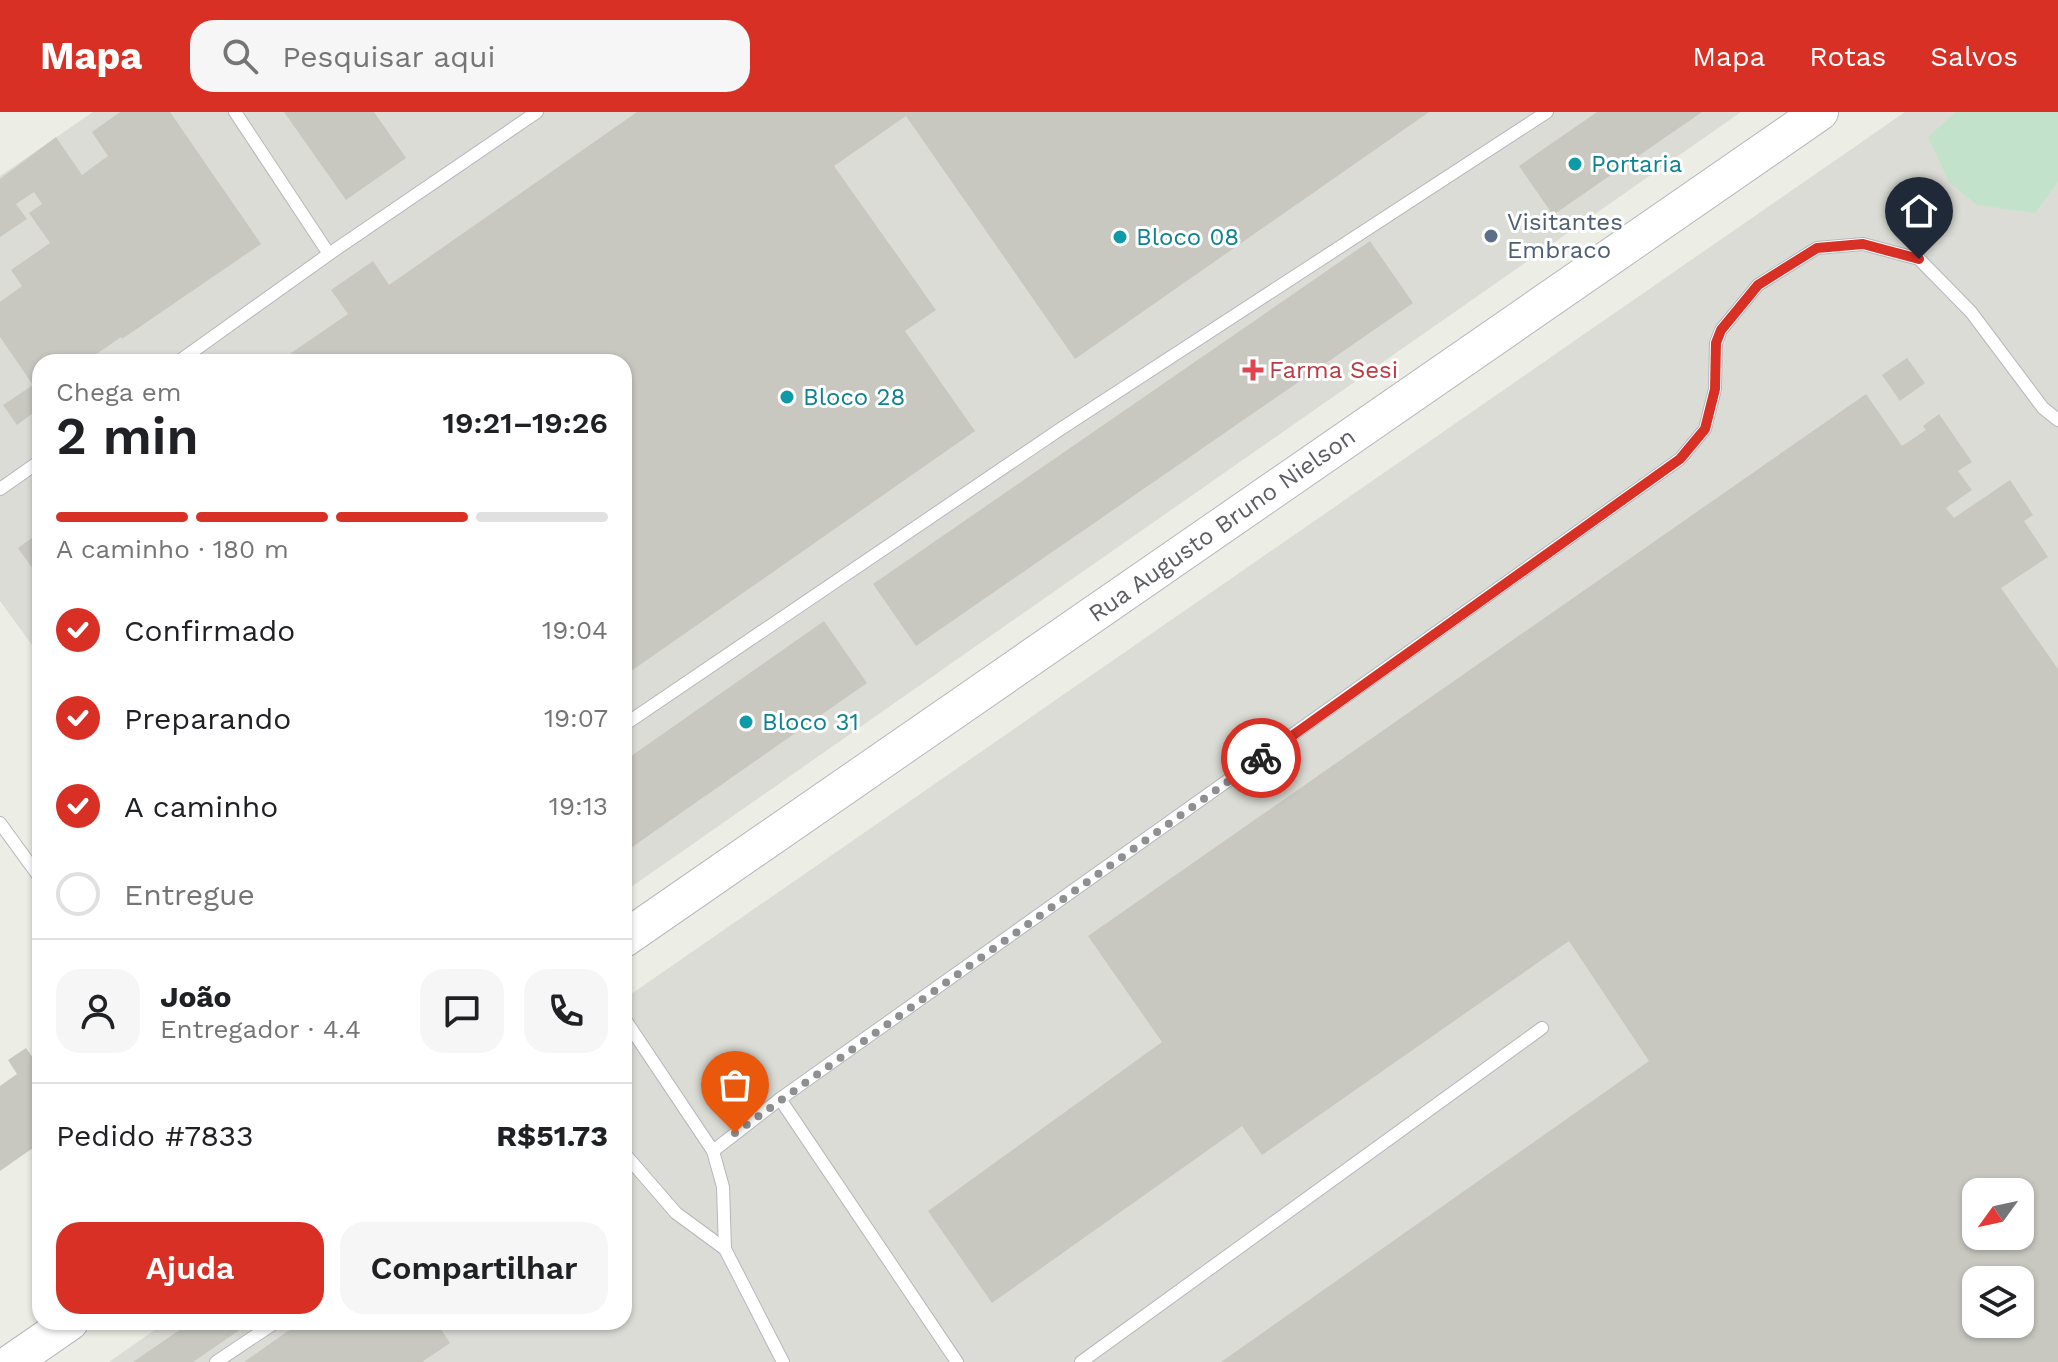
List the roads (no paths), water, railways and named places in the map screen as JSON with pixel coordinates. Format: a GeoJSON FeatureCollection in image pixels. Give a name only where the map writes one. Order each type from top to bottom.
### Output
{"type":"FeatureCollection","features":[{"type":"Feature","properties":{"kind":"main road","name":"Rua Augusto Bruno Nielson"},"geometry":{"type":"LineString","coordinates":[[632,933],[1820,112]]}},
{"type":"Feature","properties":{"kind":"main road"},"geometry":{"type":"LineString","coordinates":[[12,1362],[58,1330]]}},
{"type":"Feature","properties":{"kind":"lane"},"geometry":{"type":"LineString","coordinates":[[235,112],[329,254]]}},
{"type":"Feature","properties":{"kind":"lane"},"geometry":{"type":"LineString","coordinates":[[189,354],[537,112]]}},
{"type":"Feature","properties":{"kind":"lane"},"geometry":{"type":"LineString","coordinates":[[632,720],[1059,430],[1547,112]]}},
{"type":"Feature","properties":{"kind":"lane"},"geometry":{"type":"LineString","coordinates":[[713,1151],[780,1099],[1680,459],[1705,429],[1715,389],[1716,343],[1721,330],[1758,285],[1817,248],[1863,244],[1919,259],[1971,312],[2043,408],[2058,420]]}},
{"type":"Feature","properties":{"kind":"lane"},"geometry":{"type":"LineString","coordinates":[[0,489],[32,467]]}},
{"type":"Feature","properties":{"kind":"lane"},"geometry":{"type":"LineString","coordinates":[[0,823],[32,867]]}},
{"type":"Feature","properties":{"kind":"lane"},"geometry":{"type":"LineString","coordinates":[[1081,1362],[1542,1028]]}},
{"type":"Feature","properties":{"kind":"lane"},"geometry":{"type":"LineString","coordinates":[[632,1030],[713,1151],[723,1187],[725,1249],[783,1362]]}},
{"type":"Feature","properties":{"kind":"lane"},"geometry":{"type":"LineString","coordinates":[[780,1099],[957,1362]]}},
{"type":"Feature","properties":{"kind":"lane"},"geometry":{"type":"LineString","coordinates":[[632,1162],[676,1213],[725,1249]]}},
{"type":"Feature","properties":{"kind":"lane"},"geometry":{"type":"LineString","coordinates":[[216,1362],[264,1330]]}},
{"type":"Feature","properties":{"kind":"place","name":"Portaria"},"geometry":{"type":"Point","coordinates":[1575,164]}},
{"type":"Feature","properties":{"kind":"place","name":"Visitantes Embraco"},"geometry":{"type":"Point","coordinates":[1491,236]}},
{"type":"Feature","properties":{"kind":"place","name":"Bloco 08"},"geometry":{"type":"Point","coordinates":[1120,237]}},
{"type":"Feature","properties":{"kind":"place","name":"Farma Sesi"},"geometry":{"type":"Point","coordinates":[1253,370]}},
{"type":"Feature","properties":{"kind":"place","name":"Bloco 28"},"geometry":{"type":"Point","coordinates":[787,397]}},
{"type":"Feature","properties":{"kind":"place","name":"Bloco 31"},"geometry":{"type":"Point","coordinates":[746,722]}}]}
